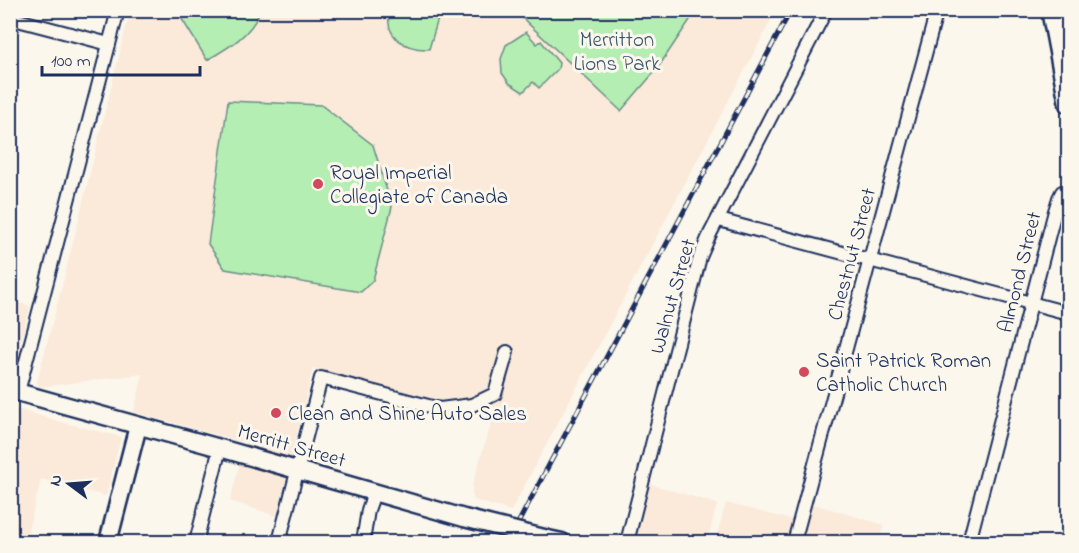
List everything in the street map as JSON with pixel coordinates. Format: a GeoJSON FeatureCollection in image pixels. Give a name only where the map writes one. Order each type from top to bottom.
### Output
{"type":"FeatureCollection","features":[{"type":"Feature","properties":{"kind":"street"},"geometry":{"type":"LineString","coordinates":[[14,391],[118,10]]}},
{"type":"Feature","properties":{"kind":"street","name":"Walnut Street"},"geometry":{"type":"LineString","coordinates":[[627,543],[700,257],[826,10]]}},
{"type":"Feature","properties":{"kind":"street","name":"Chestnut Street"},"geometry":{"type":"LineString","coordinates":[[794,543],[937,10]]}},
{"type":"Feature","properties":{"kind":"street"},"geometry":{"type":"LineString","coordinates":[[1050,10],[1068,104]]}},
{"type":"Feature","properties":{"kind":"street"},"geometry":{"type":"LineString","coordinates":[[10,18],[109,44]]}},
{"type":"Feature","properties":{"kind":"street","name":"Almond Street"},"geometry":{"type":"LineString","coordinates":[[969,543],[1059,198],[1062,192],[1068,190]]}},
{"type":"Feature","properties":{"kind":"street"},"geometry":{"type":"LineString","coordinates":[[718,220],[1068,313]]}},
{"type":"Feature","properties":{"kind":"street"},"geometry":{"type":"LineString","coordinates":[[279,543],[321,378],[440,409],[472,405],[495,394],[507,352]]}},
{"type":"Feature","properties":{"kind":"street","name":"Merritt Street"},"geometry":{"type":"LineString","coordinates":[[14,391],[464,518],[555,541]]}},
{"type":"Feature","properties":{"kind":"street"},"geometry":{"type":"LineString","coordinates":[[108,543],[138,426]]}},
{"type":"Feature","properties":{"kind":"street"},"geometry":{"type":"LineString","coordinates":[[196,543],[220,448]]}},
{"type":"Feature","properties":{"kind":"street"},"geometry":{"type":"LineString","coordinates":[[363,543],[368,510],[374,493]]}},
{"type":"Feature","properties":{"kind":"shaded area"},"geometry":{"type":"Polygon","coordinates":[[[130,11],[507,11],[518,13],[621,111],[657,69],[696,11],[776,11],[511,511],[474,500],[472,493],[494,414],[313,368],[277,516],[230,501],[247,443],[134,412],[143,374],[39,387],[37,382],[130,11]]]}},
{"type":"Feature","properties":{"kind":"shaded area"},"geometry":{"type":"Polygon","coordinates":[[[11,301],[30,306],[14,367],[11,369],[11,301]]]}},
{"type":"Feature","properties":{"kind":"shaded area"},"geometry":{"type":"Polygon","coordinates":[[[10,407],[121,437],[106,496],[41,479],[25,542],[11,542],[10,407]]]}},
{"type":"Feature","properties":{"kind":"shaded area"},"geometry":{"type":"Polygon","coordinates":[[[650,484],[717,504],[707,542],[635,542],[650,484]]]}},
{"type":"Feature","properties":{"kind":"shaded area"},"geometry":{"type":"Polygon","coordinates":[[[726,503],[792,520],[796,504],[817,505],[884,525],[879,542],[715,542],[726,503]]]}},
{"type":"Feature","properties":{"kind":"green space"},"geometry":{"type":"Polygon","coordinates":[[[390,10],[443,11],[440,12],[429,49],[412,47],[398,40],[390,28],[390,10]]]}},
{"type":"Feature","properties":{"kind":"green space"},"geometry":{"type":"Polygon","coordinates":[[[177,11],[260,11],[245,34],[231,46],[207,60],[177,11]]]}},
{"type":"Feature","properties":{"kind":"green space","name":"Merritton Lions Park"},"geometry":{"type":"Polygon","coordinates":[[[507,11],[696,11],[657,69],[621,111],[518,14],[507,11]]]}},
{"type":"Feature","properties":{"kind":"green space"},"geometry":{"type":"Polygon","coordinates":[[[526,32],[537,44],[541,41],[559,63],[558,69],[539,88],[533,82],[523,92],[509,83],[502,73],[501,59],[506,45],[526,32]]]}},
{"type":"Feature","properties":{"kind":"green space"},"geometry":{"type":"Polygon","coordinates":[[[228,101],[321,105],[373,145],[392,207],[373,280],[361,292],[225,269],[208,244],[228,101]]]}},
{"type":"Feature","properties":{"kind":"railway"},"geometry":{"type":"LineString","coordinates":[[508,542],[791,10]]}},
{"type":"Feature","properties":{"kind":"place","name":"Royal Imperial Collegiate of Canada"},"geometry":{"type":"Point","coordinates":[318,184]}},
{"type":"Feature","properties":{"kind":"place","name":"Saint Patrick Roman Catholic Church"},"geometry":{"type":"Point","coordinates":[804,372]}},
{"type":"Feature","properties":{"kind":"place","name":"Clean and Shine Auto Sales"},"geometry":{"type":"Point","coordinates":[276,413]}}]}
